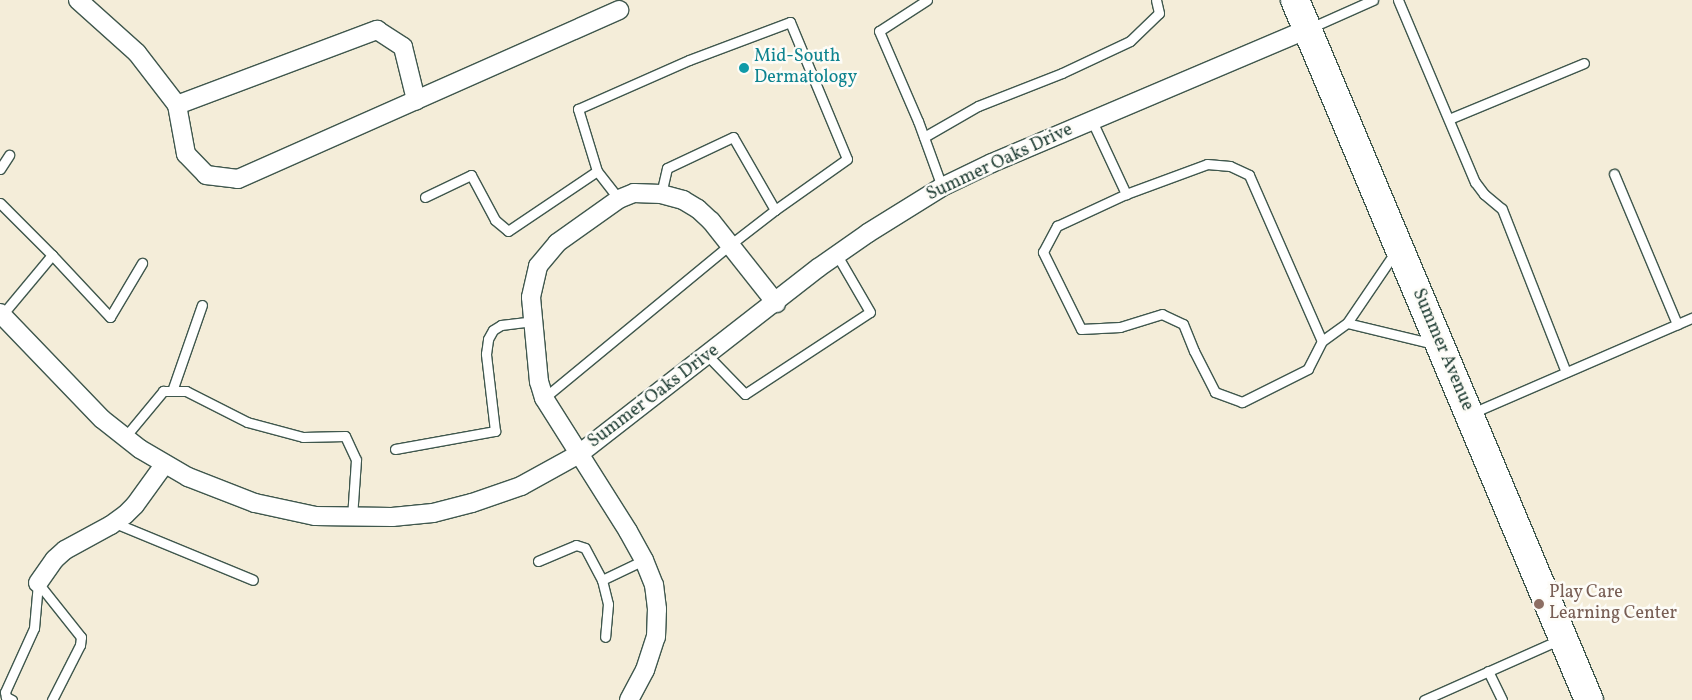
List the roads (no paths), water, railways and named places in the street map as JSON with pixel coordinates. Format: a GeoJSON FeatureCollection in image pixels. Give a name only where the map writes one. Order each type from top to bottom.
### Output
{"type":"FeatureCollection","features":[{"type":"Feature","properties":{"kind":"main road","name":"Summer Avenue"},"geometry":{"type":"LineString","coordinates":[[1295,0],[1589,700]]}},
{"type":"Feature","properties":{"kind":"street"},"geometry":{"type":"LineString","coordinates":[[78,0],[137,53],[177,106],[186,154],[206,175],[238,179],[619,10]]}},
{"type":"Feature","properties":{"kind":"street","name":"Summer Oaks Drive"},"geometry":{"type":"LineString","coordinates":[[1,314],[102,419],[164,464],[188,477],[254,503],[315,516],[352,517],[433,513],[472,503],[521,486],[579,454],[837,255],[942,187],[1307,29]]}},
{"type":"Feature","properties":{"kind":"street"},"geometry":{"type":"LineString","coordinates":[[177,106],[378,30],[403,47],[416,100]]}},
{"type":"Feature","properties":{"kind":"street"},"geometry":{"type":"LineString","coordinates":[[629,700],[645,670],[656,637],[657,609],[654,585],[644,560],[544,398],[539,382],[530,297],[538,266],[547,252],[557,243],[619,198],[634,193],[661,194],[683,200],[698,209],[731,244],[776,303]]}},
{"type":"Feature","properties":{"kind":"street"},"geometry":{"type":"LineString","coordinates":[[38,582],[65,550],[114,523],[135,505],[164,464]]}},
{"type":"Feature","properties":{"kind":"lane"},"geometry":{"type":"LineString","coordinates":[[927,0],[879,31],[924,137],[942,187]]}},
{"type":"Feature","properties":{"kind":"lane"},"geometry":{"type":"LineString","coordinates":[[924,137],[978,106],[1062,73],[1130,42],[1159,13],[1156,0]]}},
{"type":"Feature","properties":{"kind":"lane"},"geometry":{"type":"LineString","coordinates":[[1307,29],[1374,0]]}},
{"type":"Feature","properties":{"kind":"lane"},"geometry":{"type":"LineString","coordinates":[[1398,0],[1475,182],[1484,194],[1502,209],[1566,372]]}},
{"type":"Feature","properties":{"kind":"lane"},"geometry":{"type":"LineString","coordinates":[[544,398],[731,244],[847,159],[790,22],[689,60],[578,109],[597,171],[619,198]]}},
{"type":"Feature","properties":{"kind":"lane"},"geometry":{"type":"LineString","coordinates":[[1449,119],[1584,63]]}},
{"type":"Feature","properties":{"kind":"lane"},"geometry":{"type":"LineString","coordinates":[[1092,121],[1126,194]]}},
{"type":"Feature","properties":{"kind":"lane"},"geometry":{"type":"LineString","coordinates":[[661,194],[667,168],[733,137],[775,210]]}},
{"type":"Feature","properties":{"kind":"lane"},"geometry":{"type":"LineString","coordinates":[[0,169],[9,155]]}},
{"type":"Feature","properties":{"kind":"lane"},"geometry":{"type":"LineString","coordinates":[[1322,341],[1249,175],[1230,166],[1207,164],[1126,194],[1057,226],[1043,252],[1081,329],[1120,327],[1162,314],[1183,324],[1194,351],[1215,392],[1242,402],[1308,369],[1322,341],[1347,323],[1399,246]]}},
{"type":"Feature","properties":{"kind":"lane"},"geometry":{"type":"LineString","coordinates":[[425,197],[471,175],[495,220],[508,231],[519,226],[597,171]]}},
{"type":"Feature","properties":{"kind":"lane"},"geometry":{"type":"LineString","coordinates":[[1614,174],[1677,324]]}},
{"type":"Feature","properties":{"kind":"lane"},"geometry":{"type":"LineString","coordinates":[[0,204],[52,255],[110,317],[142,262]]}},
{"type":"Feature","properties":{"kind":"lane"},"geometry":{"type":"LineString","coordinates":[[1,314],[52,255]]}},
{"type":"Feature","properties":{"kind":"lane"},"geometry":{"type":"LineString","coordinates":[[708,356],[744,394],[870,312],[837,255]]}},
{"type":"Feature","properties":{"kind":"lane"},"geometry":{"type":"LineString","coordinates":[[172,391],[202,305]]}},
{"type":"Feature","properties":{"kind":"lane"},"geometry":{"type":"LineString","coordinates":[[1469,415],[1692,318]]}},
{"type":"Feature","properties":{"kind":"lane"},"geometry":{"type":"LineString","coordinates":[[394,449],[495,430],[486,354],[488,339],[494,330],[501,325],[533,321]]}},
{"type":"Feature","properties":{"kind":"lane"},"geometry":{"type":"LineString","coordinates":[[1347,323],[1440,346]]}},
{"type":"Feature","properties":{"kind":"lane"},"geometry":{"type":"LineString","coordinates":[[125,437],[163,390],[186,391],[247,422],[303,437],[345,436],[356,460],[352,517]]}},
{"type":"Feature","properties":{"kind":"lane"},"geometry":{"type":"LineString","coordinates":[[114,523],[253,580]]}},
{"type":"Feature","properties":{"kind":"lane"},"geometry":{"type":"LineString","coordinates":[[538,561],[576,545],[584,548],[602,580],[608,604],[605,637]]}},
{"type":"Feature","properties":{"kind":"lane"},"geometry":{"type":"LineString","coordinates":[[602,580],[644,560]]}},
{"type":"Feature","properties":{"kind":"lane"},"geometry":{"type":"LineString","coordinates":[[12,700],[6,697],[4,692],[34,628],[38,582]]}},
{"type":"Feature","properties":{"kind":"lane"},"geometry":{"type":"LineString","coordinates":[[38,582],[81,637],[80,645],[52,700]]}},
{"type":"Feature","properties":{"kind":"lane"},"geometry":{"type":"LineString","coordinates":[[1424,700],[1564,638]]}},
{"type":"Feature","properties":{"kind":"lane"},"geometry":{"type":"LineString","coordinates":[[1488,671],[1502,700]]}},
{"type":"Feature","properties":{"kind":"place","name":"Mid-South Dermatology"},"geometry":{"type":"Point","coordinates":[744,68]}},
{"type":"Feature","properties":{"kind":"place","name":"Play Care Learning Center"},"geometry":{"type":"Point","coordinates":[1539,604]}}]}
